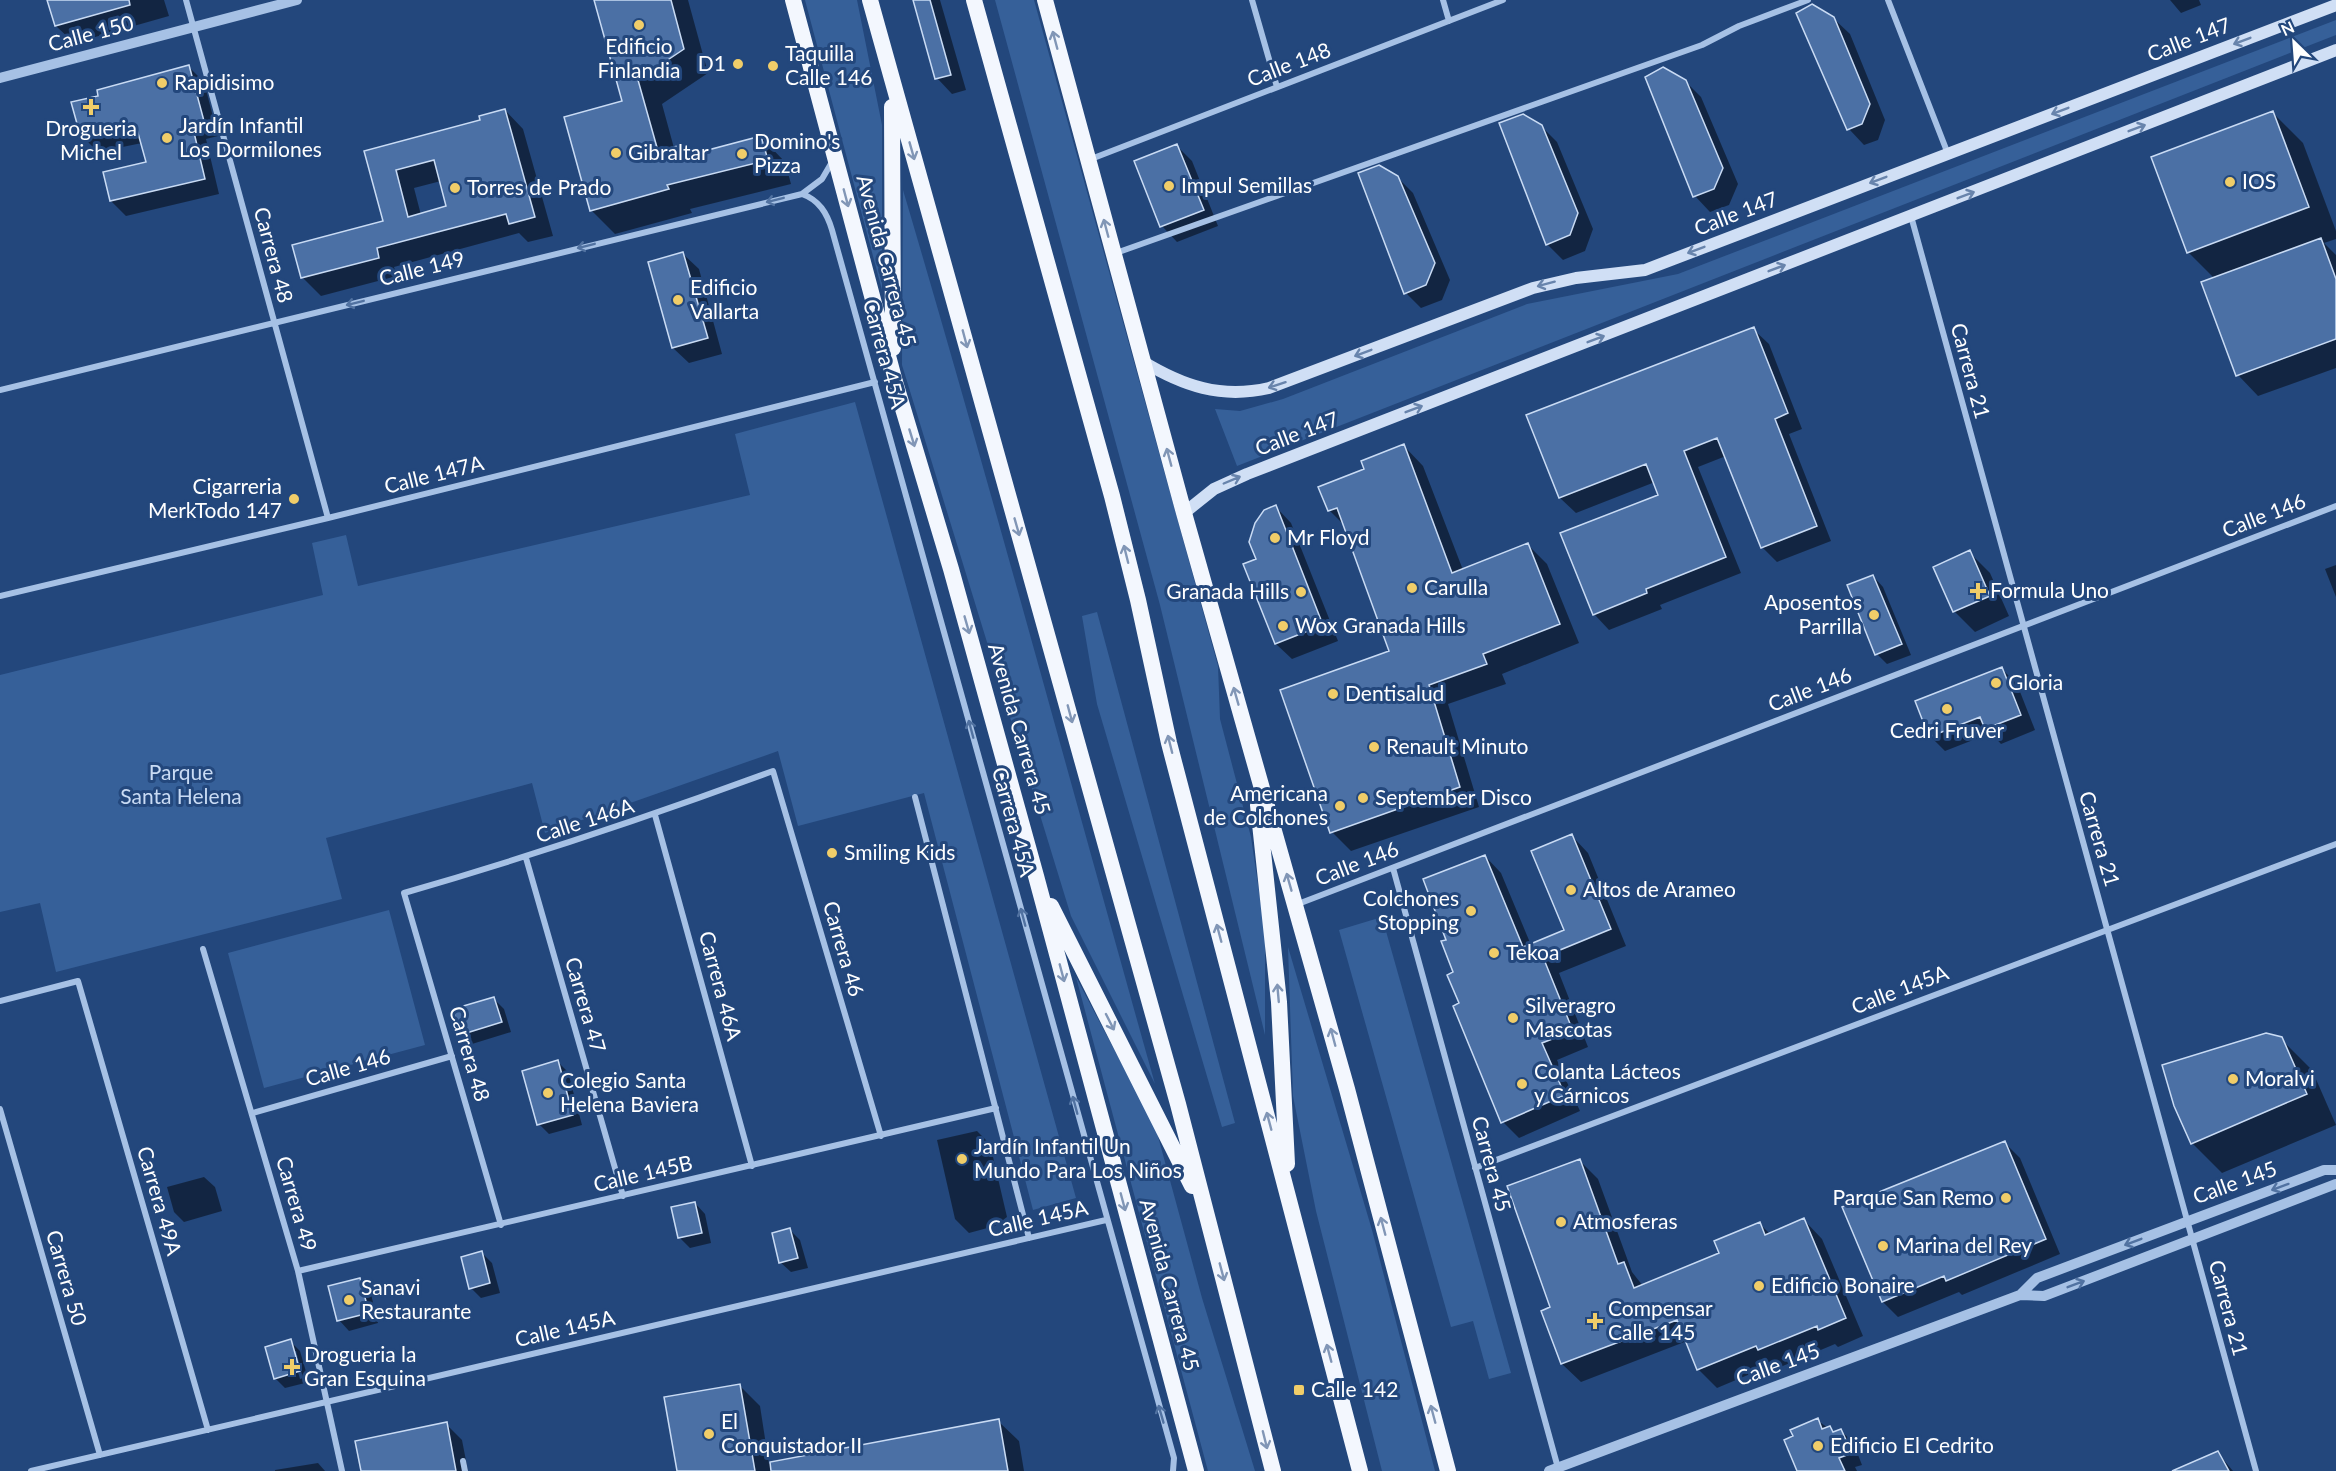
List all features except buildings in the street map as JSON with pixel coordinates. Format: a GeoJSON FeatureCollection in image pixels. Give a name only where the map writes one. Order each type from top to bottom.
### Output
{"type":"FeatureCollection","features":[{"type":"Feature","properties":{"kind":"highway","name":"Avenida Carrera 45"},"geometry":{"type":"LineString","coordinates":[[793,0],[895,382],[951,569],[1036,876],[1196,1471]]}},
{"type":"Feature","properties":{"kind":"highway"},"geometry":{"type":"LineString","coordinates":[[870,0],[1178,1104],[1273,1471]]}},
{"type":"Feature","properties":{"kind":"highway"},"geometry":{"type":"LineString","coordinates":[[974,0],[1116,514],[1169,743],[1360,1471]]}},
{"type":"Feature","properties":{"kind":"highway"},"geometry":{"type":"LineString","coordinates":[[1045,0],[1184,513],[1296,905],[1448,1471]]}},
{"type":"Feature","properties":{"kind":"highway"},"geometry":{"type":"LineString","coordinates":[[890,75],[894,141],[891,268],[895,382]]}},
{"type":"Feature","properties":{"kind":"highway"},"geometry":{"type":"LineString","coordinates":[[1251,752],[1279,1002],[1289,1198]]}},
{"type":"Feature","properties":{"kind":"highway"},"geometry":{"type":"LineString","coordinates":[[1036,876],[1207,1216]]}},
{"type":"Feature","properties":{"kind":"main road","name":"Calle 147"},"geometry":{"type":"LineString","coordinates":[[1142,361],[1175,380],[1208,391],[1248,393],[1269,388],[1533,288],[1576,278],[1645,270],[2336,5]]}},
{"type":"Feature","properties":{"kind":"main road","name":"Calle 147"},"geometry":{"type":"LineString","coordinates":[[1184,513],[1214,489],[1236,478],[2336,50]]}},
{"type":"Feature","properties":{"kind":"street","name":"Carrera 48"},"geometry":{"type":"LineString","coordinates":[[186,0],[328,518]]}},
{"type":"Feature","properties":{"kind":"street","name":"Calle 150"},"geometry":{"type":"LineString","coordinates":[[0,78],[297,0]]}},
{"type":"Feature","properties":{"kind":"street"},"geometry":{"type":"LineString","coordinates":[[1252,0],[1277,87]]}},
{"type":"Feature","properties":{"kind":"street"},"geometry":{"type":"LineString","coordinates":[[1443,0],[1449,21]]}},
{"type":"Feature","properties":{"kind":"street","name":"Calle 148"},"geometry":{"type":"LineString","coordinates":[[1088,160],[1503,0]]}},
{"type":"Feature","properties":{"kind":"street"},"geometry":{"type":"LineString","coordinates":[[1113,254],[1692,49],[1739,26],[1808,0]]}},
{"type":"Feature","properties":{"kind":"street"},"geometry":{"type":"LineString","coordinates":[[1888,0],[1948,154]]}},
{"type":"Feature","properties":{"kind":"street","name":"Calle 149"},"geometry":{"type":"LineString","coordinates":[[0,390],[802,194],[822,179],[834,156]]}},
{"type":"Feature","properties":{"kind":"street","name":"Carrera 45A"},"geometry":{"type":"LineString","coordinates":[[802,194],[811,197],[823,208],[829,220],[1174,1458],[1173,1471]]}},
{"type":"Feature","properties":{"kind":"street","name":"Carrera 21"},"geometry":{"type":"LineString","coordinates":[[1911,216],[2256,1471]]}},
{"type":"Feature","properties":{"kind":"street","name":"Calle 147A"},"geometry":{"type":"LineString","coordinates":[[0,596],[328,518],[875,382]]}},
{"type":"Feature","properties":{"kind":"street","name":"Calle 146"},"geometry":{"type":"LineString","coordinates":[[1296,905],[2336,506]]}},
{"type":"Feature","properties":{"kind":"street","name":"Calle 146A"},"geometry":{"type":"LineString","coordinates":[[404,893],[526,858],[655,815],[773,771]]}},
{"type":"Feature","properties":{"kind":"street","name":"Carrera 46"},"geometry":{"type":"LineString","coordinates":[[773,771],[881,1136]]}},
{"type":"Feature","properties":{"kind":"street"},"geometry":{"type":"LineString","coordinates":[[915,797],[1029,1238]]}},
{"type":"Feature","properties":{"kind":"street","name":"Carrera 46A"},"geometry":{"type":"LineString","coordinates":[[655,815],[752,1166]]}},
{"type":"Feature","properties":{"kind":"street","name":"Calle 145A"},"geometry":{"type":"LineString","coordinates":[[1475,1168],[2336,844]]}},
{"type":"Feature","properties":{"kind":"street","name":"Carrera 47"},"geometry":{"type":"LineString","coordinates":[[526,858],[623,1196]]}},
{"type":"Feature","properties":{"kind":"street","name":"Carrera 45"},"geometry":{"type":"LineString","coordinates":[[1394,868],[1554,1469]]}},
{"type":"Feature","properties":{"kind":"street","name":"Carrera 48"},"geometry":{"type":"LineString","coordinates":[[404,893],[501,1225]]}},
{"type":"Feature","properties":{"kind":"street","name":"Carrera 49"},"geometry":{"type":"LineString","coordinates":[[203,949],[298,1271],[342,1471]]}},
{"type":"Feature","properties":{"kind":"street","name":"Carrera 49A"},"geometry":{"type":"LineString","coordinates":[[0,1001],[78,981],[208,1430]]}},
{"type":"Feature","properties":{"kind":"street","name":"Calle 146"},"geometry":{"type":"LineString","coordinates":[[253,1113],[452,1056]]}},
{"type":"Feature","properties":{"kind":"street","name":"Calle 145B"},"geometry":{"type":"LineString","coordinates":[[298,1271],[996,1108]]}},
{"type":"Feature","properties":{"kind":"street","name":"Carrera 50"},"geometry":{"type":"LineString","coordinates":[[0,1110],[100,1455]]}},
{"type":"Feature","properties":{"kind":"street","name":"Calle 145"},"geometry":{"type":"LineString","coordinates":[[2020,1295],[2037,1278],[2324,1170],[2336,1170]]}},
{"type":"Feature","properties":{"kind":"street","name":"Calle 145"},"geometry":{"type":"LineString","coordinates":[[1554,1469],[2020,1295],[2044,1296],[2336,1184]]}},
{"type":"Feature","properties":{"kind":"street","name":"Calle 145A"},"geometry":{"type":"LineString","coordinates":[[31,1471],[1106,1220]]}},
{"type":"Feature","properties":{"kind":"street"},"geometry":{"type":"LineString","coordinates":[[463,1461],[465,1471]]}},
{"type":"Feature","properties":{"kind":"green space"},"geometry":{"type":"Polygon","coordinates":[[[805,0],[857,0],[882,125],[882,290],[805,0]]]}},
{"type":"Feature","properties":{"kind":"green space"},"geometry":{"type":"Polygon","coordinates":[[[995,0],[1034,0],[1218,666],[1220,719],[1251,837],[1265,932],[1265,1035],[1160,605],[995,0]]]}},
{"type":"Feature","properties":{"kind":"green space"},"geometry":{"type":"Polygon","coordinates":[[[2336,20],[2336,35],[1237,466],[1215,409],[1240,411],[1283,399],[1527,304],[1678,274],[2336,20]]]}},
{"type":"Feature","properties":{"kind":"green space"},"geometry":{"type":"Polygon","coordinates":[[[903,190],[1155,1084],[1071,916],[902,365],[903,190]]]}},
{"type":"Feature","properties":{"kind":"green space","name":"Parque Santa Helena"},"geometry":{"type":"Polygon","coordinates":[[[855,402],[1076,1198],[1033,1210],[924,793],[798,826],[778,751],[545,833],[532,783],[326,838],[342,899],[56,972],[40,903],[0,912],[0,675],[323,595],[312,543],[346,535],[358,586],[750,495],[735,434],[855,402]]]}},
{"type":"Feature","properties":{"kind":"green space"},"geometry":{"type":"Polygon","coordinates":[[[1097,612],[1235,1123],[1222,1127],[1097,704],[1082,616],[1097,612]]]}},
{"type":"Feature","properties":{"kind":"green space"},"geometry":{"type":"Polygon","coordinates":[[[389,910],[425,1045],[264,1088],[228,953],[389,910]]]}},
{"type":"Feature","properties":{"kind":"green space"},"geometry":{"type":"Polygon","coordinates":[[[1382,917],[1511,1373],[1489,1379],[1473,1321],[1451,1327],[1339,930],[1382,917]]]}},
{"type":"Feature","properties":{"kind":"green space"},"geometry":{"type":"Polygon","coordinates":[[[1288,947],[1372,1230],[1435,1471],[1382,1471],[1316,1211],[1293,1096],[1288,947]]]}},
{"type":"Feature","properties":{"kind":"green space"},"geometry":{"type":"Polygon","coordinates":[[[1076,977],[1156,1129],[1202,1298],[1255,1471],[1208,1471],[1076,977]]]}},
{"type":"Feature","properties":{"kind":"place","name":"Edificio Finlandia"},"geometry":{"type":"Point","coordinates":[639,25]}},
{"type":"Feature","properties":{"kind":"place","name":"D1"},"geometry":{"type":"Point","coordinates":[738,64]}},
{"type":"Feature","properties":{"kind":"place","name":"Taquilla Calle 146"},"geometry":{"type":"Point","coordinates":[773,66]}},
{"type":"Feature","properties":{"kind":"place","name":"Rapidisimo"},"geometry":{"type":"Point","coordinates":[162,83]}},
{"type":"Feature","properties":{"kind":"place","name":"Drogueria Michel"},"geometry":{"type":"Point","coordinates":[91,107]}},
{"type":"Feature","properties":{"kind":"place","name":"Jardín Infantil Los Dormilones"},"geometry":{"type":"Point","coordinates":[167,138]}},
{"type":"Feature","properties":{"kind":"place","name":"Gibraltar"},"geometry":{"type":"Point","coordinates":[616,153]}},
{"type":"Feature","properties":{"kind":"place","name":"Domino's Pizza"},"geometry":{"type":"Point","coordinates":[742,154]}},
{"type":"Feature","properties":{"kind":"place","name":"IOS"},"geometry":{"type":"Point","coordinates":[2230,182]}},
{"type":"Feature","properties":{"kind":"place","name":"Impul Semillas"},"geometry":{"type":"Point","coordinates":[1169,186]}},
{"type":"Feature","properties":{"kind":"place","name":"Torres de Prado"},"geometry":{"type":"Point","coordinates":[455,188]}},
{"type":"Feature","properties":{"kind":"place","name":"Edificio Vallarta"},"geometry":{"type":"Point","coordinates":[678,300]}},
{"type":"Feature","properties":{"kind":"place","name":"Cigarreria MerkTodo 147"},"geometry":{"type":"Point","coordinates":[294,499]}},
{"type":"Feature","properties":{"kind":"place","name":"Mr Floyd"},"geometry":{"type":"Point","coordinates":[1275,538]}},
{"type":"Feature","properties":{"kind":"place","name":"Carulla"},"geometry":{"type":"Point","coordinates":[1412,588]}},
{"type":"Feature","properties":{"kind":"place","name":"Formula Uno"},"geometry":{"type":"Point","coordinates":[1978,591]}},
{"type":"Feature","properties":{"kind":"place","name":"Granada Hills"},"geometry":{"type":"Point","coordinates":[1301,592]}},
{"type":"Feature","properties":{"kind":"place","name":"Aposentos Parrilla"},"geometry":{"type":"Point","coordinates":[1874,615]}},
{"type":"Feature","properties":{"kind":"place","name":"Wox Granada Hills"},"geometry":{"type":"Point","coordinates":[1283,626]}},
{"type":"Feature","properties":{"kind":"place","name":"Gloria"},"geometry":{"type":"Point","coordinates":[1996,683]}},
{"type":"Feature","properties":{"kind":"place","name":"Dentisalud"},"geometry":{"type":"Point","coordinates":[1333,694]}},
{"type":"Feature","properties":{"kind":"place","name":"Cedri Fruver"},"geometry":{"type":"Point","coordinates":[1947,709]}},
{"type":"Feature","properties":{"kind":"place","name":"Renault Minuto"},"geometry":{"type":"Point","coordinates":[1374,747]}},
{"type":"Feature","properties":{"kind":"place","name":"September Disco"},"geometry":{"type":"Point","coordinates":[1363,798]}},
{"type":"Feature","properties":{"kind":"place","name":"Americana de Colchones"},"geometry":{"type":"Point","coordinates":[1340,806]}},
{"type":"Feature","properties":{"kind":"place","name":"Smiling Kids"},"geometry":{"type":"Point","coordinates":[832,853]}},
{"type":"Feature","properties":{"kind":"place","name":"Altos de Arameo"},"geometry":{"type":"Point","coordinates":[1571,890]}},
{"type":"Feature","properties":{"kind":"place","name":"Colchones Stopping"},"geometry":{"type":"Point","coordinates":[1471,911]}},
{"type":"Feature","properties":{"kind":"place","name":"Tekoa"},"geometry":{"type":"Point","coordinates":[1494,953]}},
{"type":"Feature","properties":{"kind":"place","name":"Silveragro Mascotas"},"geometry":{"type":"Point","coordinates":[1513,1018]}},
{"type":"Feature","properties":{"kind":"place","name":"Moralvi"},"geometry":{"type":"Point","coordinates":[2233,1079]}},
{"type":"Feature","properties":{"kind":"place","name":"Colanta Lácteos y Cárnicos"},"geometry":{"type":"Point","coordinates":[1522,1084]}},
{"type":"Feature","properties":{"kind":"place","name":"Colegio Santa Helena Baviera"},"geometry":{"type":"Point","coordinates":[548,1093]}},
{"type":"Feature","properties":{"kind":"place","name":"Jardín Infantil Un Mundo Para Los Niños"},"geometry":{"type":"Point","coordinates":[962,1159]}},
{"type":"Feature","properties":{"kind":"place","name":"Parque San Remo"},"geometry":{"type":"Point","coordinates":[2006,1198]}},
{"type":"Feature","properties":{"kind":"place","name":"Atmosferas"},"geometry":{"type":"Point","coordinates":[1561,1222]}},
{"type":"Feature","properties":{"kind":"place","name":"Marina del Rey"},"geometry":{"type":"Point","coordinates":[1883,1246]}},
{"type":"Feature","properties":{"kind":"place","name":"Edificio Bonaire"},"geometry":{"type":"Point","coordinates":[1759,1286]}},
{"type":"Feature","properties":{"kind":"place","name":"Sanavi Restaurante"},"geometry":{"type":"Point","coordinates":[349,1300]}},
{"type":"Feature","properties":{"kind":"place","name":"Compensar Calle 145"},"geometry":{"type":"Point","coordinates":[1595,1321]}},
{"type":"Feature","properties":{"kind":"place","name":"Drogueria la Gran Esquina"},"geometry":{"type":"Point","coordinates":[292,1367]}},
{"type":"Feature","properties":{"kind":"place","name":"Calle 142"},"geometry":{"type":"Point","coordinates":[1299,1390]}},
{"type":"Feature","properties":{"kind":"place","name":"El Conquistador II"},"geometry":{"type":"Point","coordinates":[709,1434]}},
{"type":"Feature","properties":{"kind":"place","name":"Edificio El Cedrito"},"geometry":{"type":"Point","coordinates":[1818,1446]}}]}
